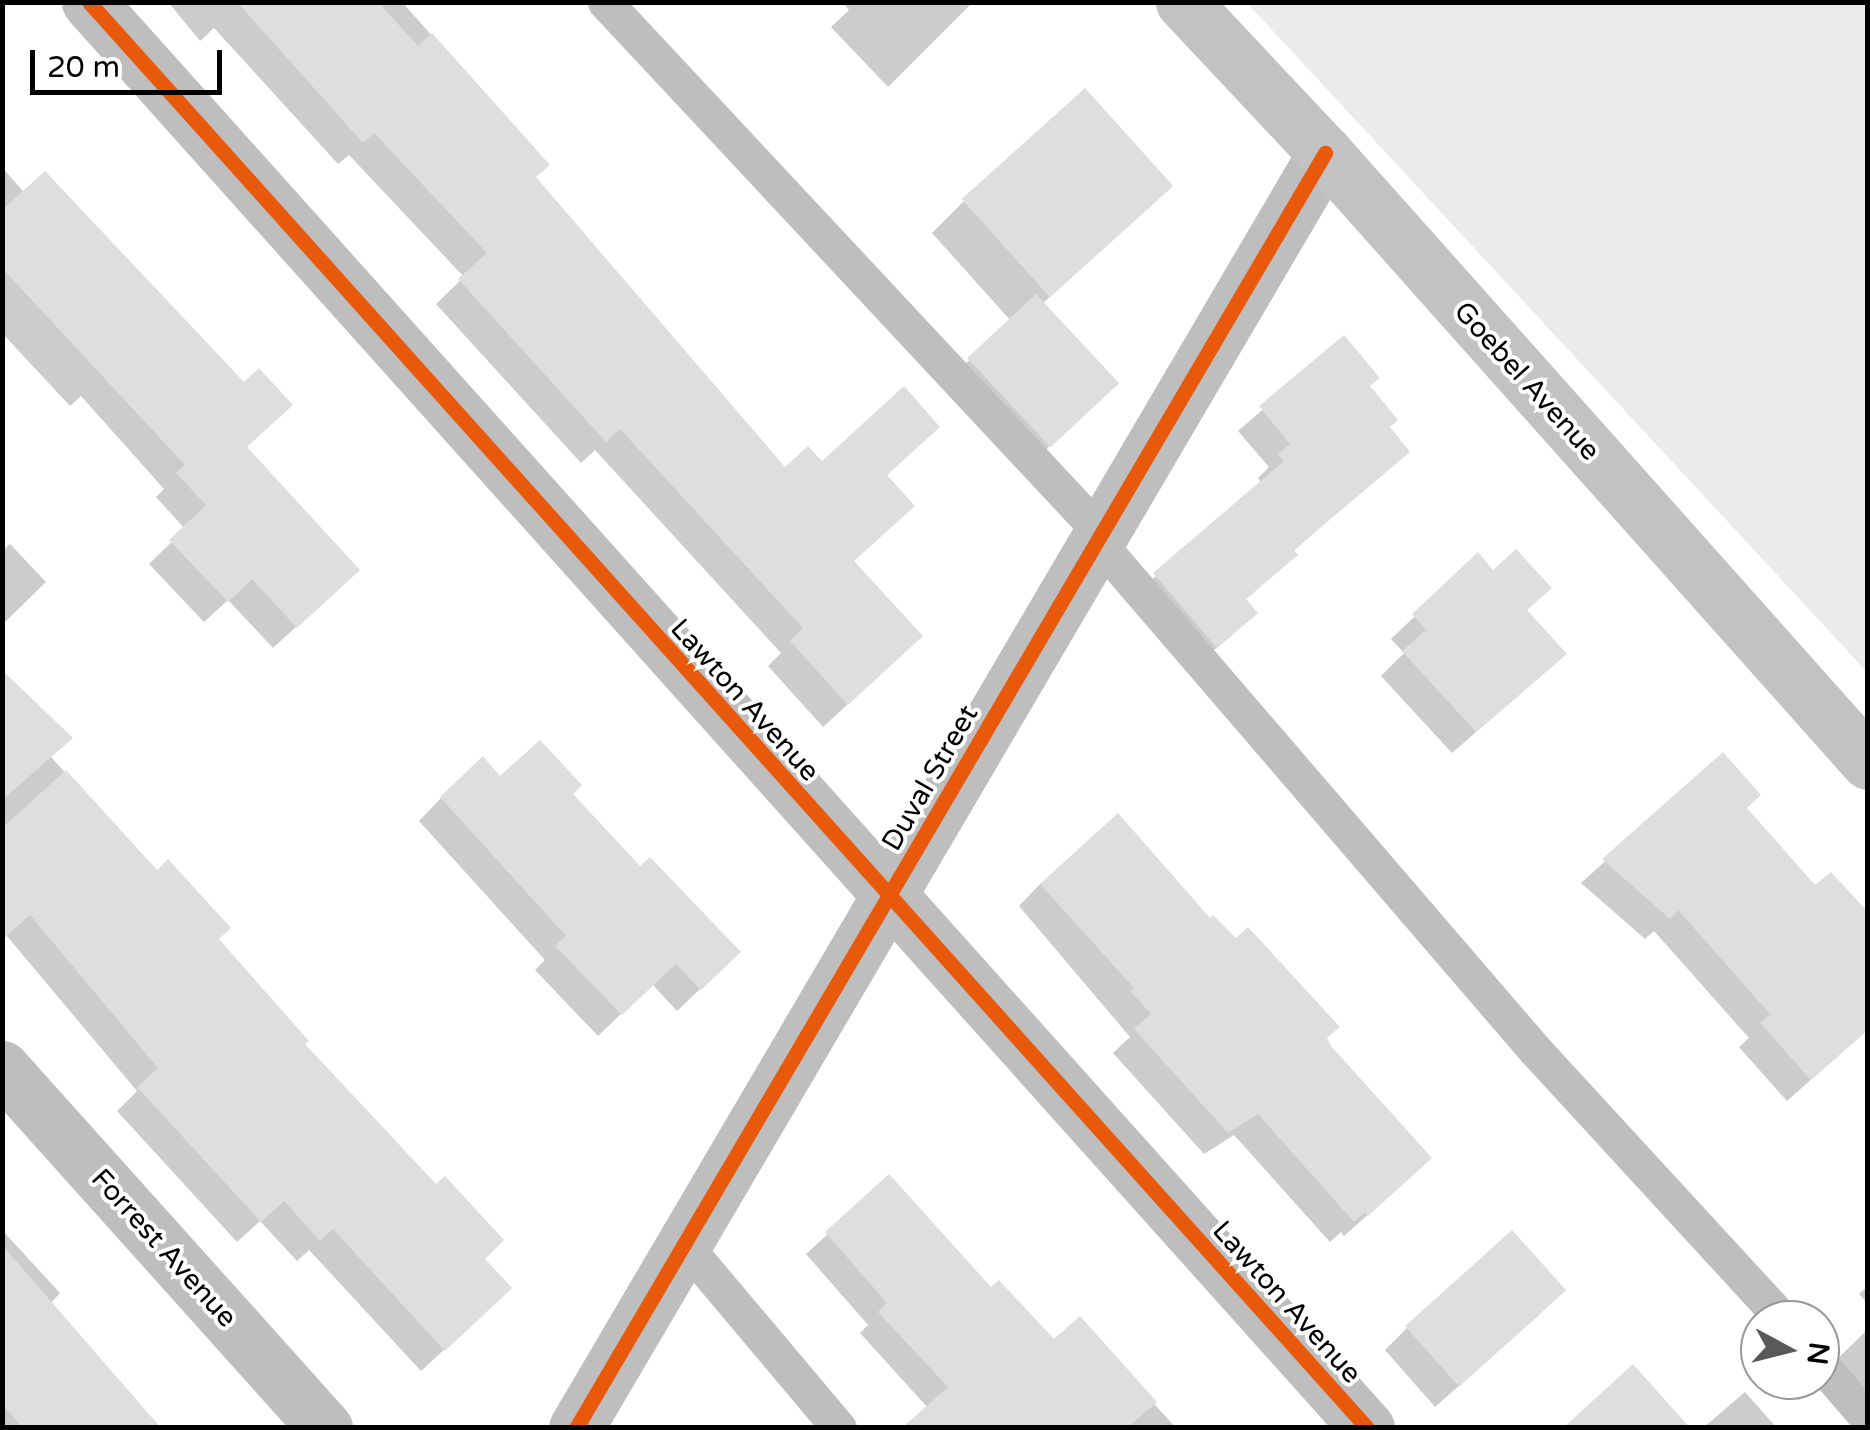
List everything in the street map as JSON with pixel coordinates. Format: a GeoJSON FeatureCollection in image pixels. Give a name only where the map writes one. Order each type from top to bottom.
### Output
{"type":"FeatureCollection","features":[{"type":"Feature","properties":{"kind":"street","name":"Lawton Avenue"},"geometry":{"type":"LineString","coordinates":[[88,2],[1367,1428]]}},
{"type":"Feature","properties":{"kind":"street","name":"Goebel Avenue"},"geometry":{"type":"LineString","coordinates":[[1183,2],[1325,153],[1868,762]]}},
{"type":"Feature","properties":{"kind":"street","name":"Duval Street"},"geometry":{"type":"LineString","coordinates":[[576,1428],[1325,153]]}},
{"type":"Feature","properties":{"kind":"street","name":"Forrest Avenue"},"geometry":{"type":"LineString","coordinates":[[2,1068],[325,1428]]}},
{"type":"Feature","properties":{"kind":"lane"},"geometry":{"type":"LineString","coordinates":[[604,2],[1100,538],[1536,1050],[1766,1300]]}},
{"type":"Feature","properties":{"kind":"lane"},"geometry":{"type":"LineString","coordinates":[[684,1244],[839,1428]]}},
{"type":"Feature","properties":{"kind":"lane"},"geometry":{"type":"LineString","coordinates":[[1840,1386],[1868,1418]]}},
{"type":"Feature","properties":{"kind":"shaded area"},"geometry":{"type":"Polygon","coordinates":[[[1247,3],[1867,3],[1867,672],[1247,3]]]}},
{"type":"Feature","properties":{"kind":"building"},"geometry":{"type":"Polygon","coordinates":[[[237,2],[378,2],[418,46],[432,33],[550,165],[536,177],[785,467],[808,446],[822,461],[904,386],[940,427],[887,475],[915,506],[854,561],[923,636],[848,705],[790,641],[803,628],[620,429],[606,442],[458,279],[487,253],[374,133],[363,143],[237,2]]]}},
{"type":"Feature","properties":{"kind":"building"},"geometry":{"type":"Polygon","coordinates":[[[1085,88],[1173,186],[1050,297],[962,199],[1085,88]]]}},
{"type":"Feature","properties":{"kind":"building"},"geometry":{"type":"Polygon","coordinates":[[[45,171],[244,382],[259,368],[293,405],[247,447],[360,570],[297,628],[252,579],[228,602],[169,540],[206,505],[176,473],[185,465],[2,268],[2,210],[45,171]]]}},
{"type":"Feature","properties":{"kind":"building"},"geometry":{"type":"Polygon","coordinates":[[[1036,294],[1119,383],[1050,447],[967,358],[1036,294]]]}},
{"type":"Feature","properties":{"kind":"building"},"geometry":{"type":"Polygon","coordinates":[[[1344,335],[1380,378],[1370,386],[1398,420],[1390,427],[1410,452],[1294,550],[1298,555],[1246,599],[1258,613],[1217,648],[1153,573],[1284,461],[1278,454],[1290,444],[1259,406],[1344,335]]]}},
{"type":"Feature","properties":{"kind":"building"},"geometry":{"type":"Polygon","coordinates":[[[1516,549],[1552,588],[1527,610],[1567,654],[1476,732],[1402,651],[1426,630],[1412,614],[1478,552],[1493,570],[1516,549]]]}},
{"type":"Feature","properties":{"kind":"building"},"geometry":{"type":"Polygon","coordinates":[[[2,670],[73,738],[2,800],[2,670]]]}},
{"type":"Feature","properties":{"kind":"building"},"geometry":{"type":"Polygon","coordinates":[[[540,740],[582,785],[573,794],[640,866],[650,857],[741,952],[701,990],[676,964],[622,1015],[555,946],[566,936],[440,797],[483,756],[500,776],[540,740]]]}},
{"type":"Feature","properties":{"kind":"building"},"geometry":{"type":"Polygon","coordinates":[[[1723,752],[1761,795],[1747,808],[1815,885],[1831,872],[1868,912],[1868,1030],[1811,1080],[1760,1023],[1770,1014],[1678,910],[1670,919],[1602,859],[1723,752]]]}},
{"type":"Feature","properties":{"kind":"building"},"geometry":{"type":"Polygon","coordinates":[[[66,770],[157,870],[168,859],[231,928],[219,939],[309,1041],[305,1044],[436,1184],[445,1176],[504,1240],[485,1259],[512,1288],[445,1351],[333,1229],[320,1241],[284,1201],[261,1222],[137,1087],[158,1068],[30,915],[2,940],[2,828],[66,770]]]}},
{"type":"Feature","properties":{"kind":"building"},"geometry":{"type":"Polygon","coordinates":[[[1118,813],[1210,918],[1213,915],[1236,938],[1248,927],[1340,1027],[1327,1038],[1331,1046],[1432,1158],[1368,1216],[1365,1212],[1354,1222],[1258,1114],[1228,1133],[1134,1029],[1151,1014],[1130,991],[1134,988],[1040,884],[1118,813]]]}},
{"type":"Feature","properties":{"kind":"building"},"geometry":{"type":"Polygon","coordinates":[[[889,1174],[991,1287],[999,1280],[1054,1339],[1080,1316],[1157,1402],[1127,1428],[902,1428],[948,1387],[878,1312],[887,1303],[825,1232],[889,1174]]]}},
{"type":"Feature","properties":{"kind":"building"},"geometry":{"type":"Polygon","coordinates":[[[1512,1230],[1566,1290],[1459,1387],[1405,1326],[1512,1230]]]}},
{"type":"Feature","properties":{"kind":"building"},"geometry":{"type":"Polygon","coordinates":[[[2,1245],[161,1428],[23,1428],[2,1404],[2,1245]]]}},
{"type":"Feature","properties":{"kind":"building"},"geometry":{"type":"Polygon","coordinates":[[[1633,1364],[1690,1428],[1563,1428],[1633,1364]]]}},
{"type":"Feature","properties":{"kind":"cycle path"},"geometry":{"type":"LineString","coordinates":[[89,2],[1367,1428]]}},
{"type":"Feature","properties":{"kind":"cycle path"},"geometry":{"type":"LineString","coordinates":[[576,1428],[1325,153]]}}]}
